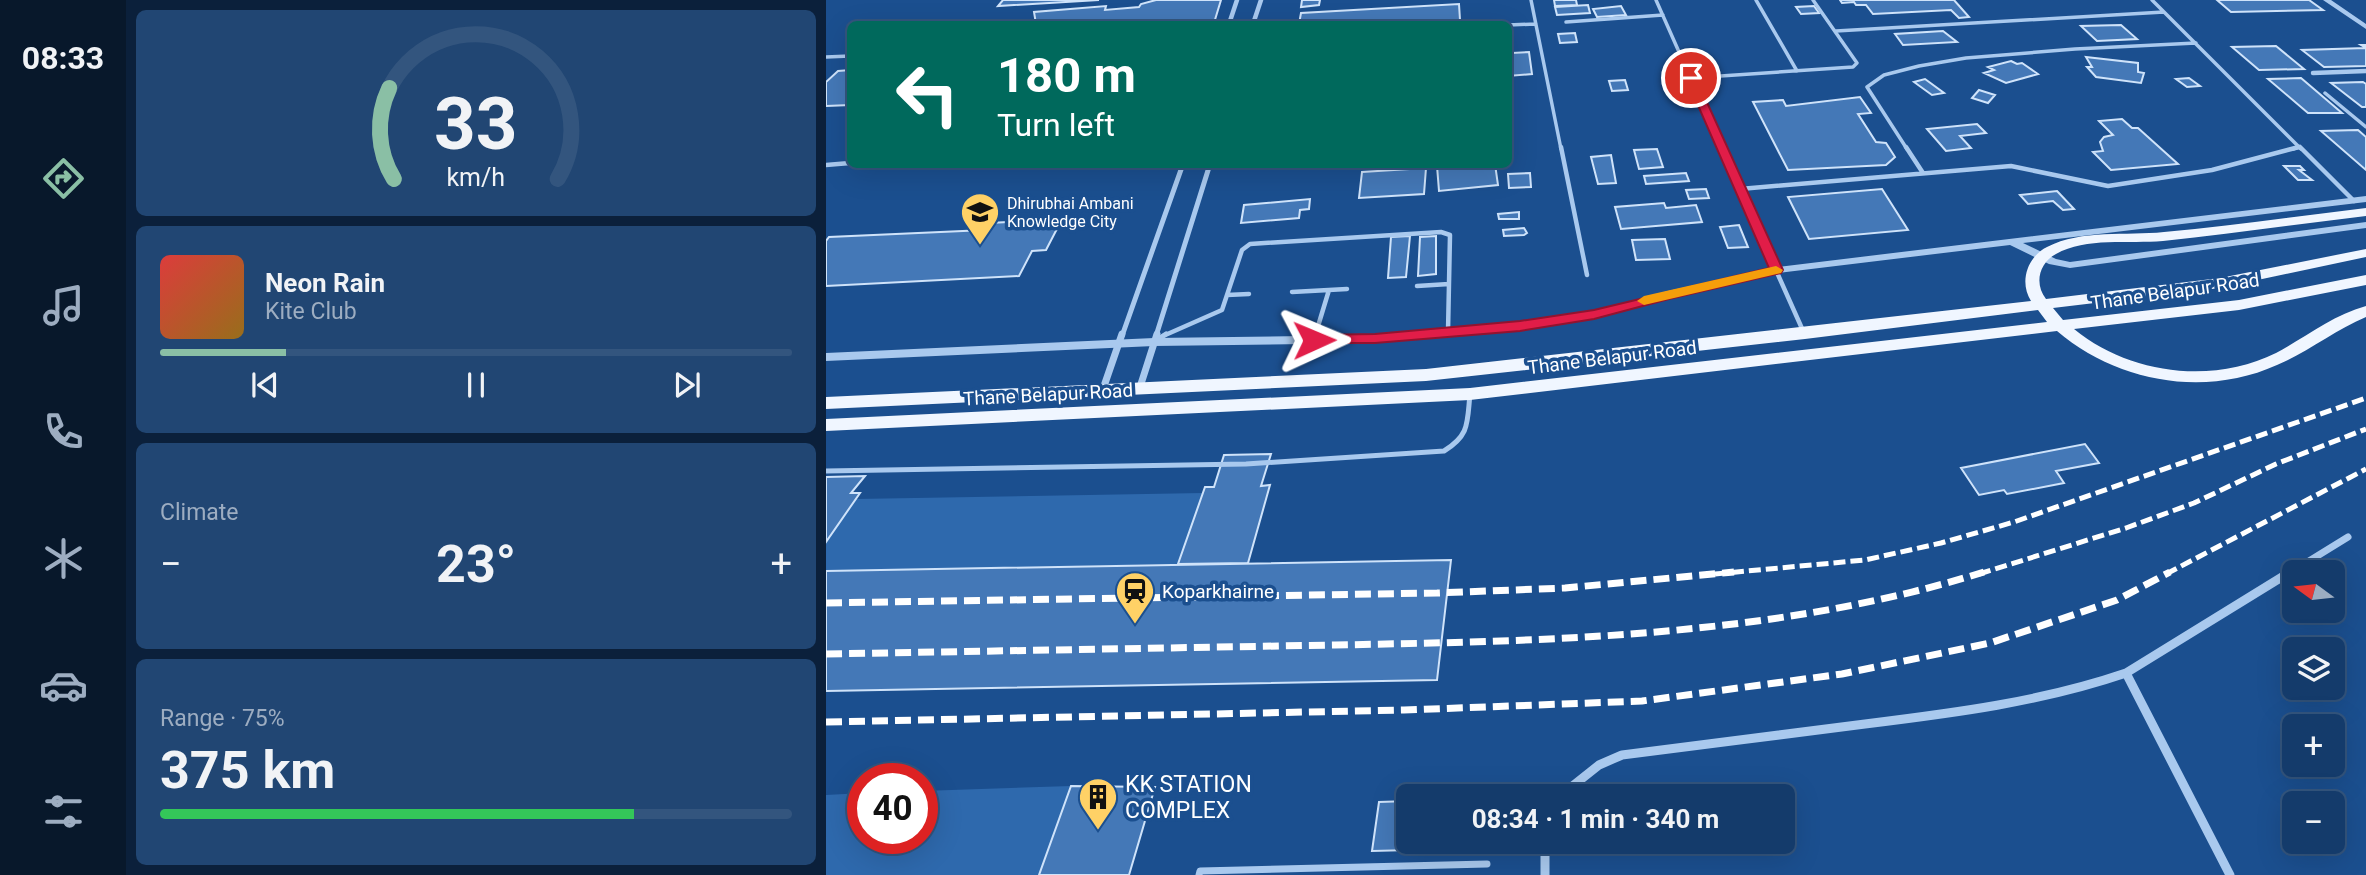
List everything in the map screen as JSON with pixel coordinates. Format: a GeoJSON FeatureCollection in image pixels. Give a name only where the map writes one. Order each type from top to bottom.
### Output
{"type":"FeatureCollection","features":[{"type":"Feature","properties":{"kind":"main road"},"geometry":{"type":"LineString","coordinates":[[2366,212],[2158,237],[2073,244],[2050,251],[2036,267],[2031,279],[2034,294],[2051,318],[2073,337],[2118,362],[2171,376],[2221,376],[2269,363],[2312,337],[2366,311]]}},
{"type":"Feature","properties":{"kind":"main road","name":"Thane Belapur Road"},"geometry":{"type":"LineString","coordinates":[[875,398],[1426,375],[1805,334],[2220,283],[2366,253]]}},
{"type":"Feature","properties":{"kind":"main road","name":"Thane Belapur Road"},"geometry":{"type":"LineString","coordinates":[[826,426],[1470,394],[2239,305],[2366,280]]}},
{"type":"Feature","properties":{"kind":"main road"},"geometry":{"type":"LineString","coordinates":[[826,396],[875,398]]}},
{"type":"Feature","properties":{"kind":"main road"},"geometry":{"type":"LineString","coordinates":[[826,403],[875,398]]}},
{"type":"Feature","properties":{"kind":"street"},"geometry":{"type":"LineString","coordinates":[[1230,21],[1237,0]]}},
{"type":"Feature","properties":{"kind":"street"},"geometry":{"type":"LineString","coordinates":[[1255,21],[1261,0]]}},
{"type":"Feature","properties":{"kind":"street"},"geometry":{"type":"LineString","coordinates":[[2326,0],[2366,27]]}},
{"type":"Feature","properties":{"kind":"street"},"geometry":{"type":"LineString","coordinates":[[2313,73],[2366,71]]}},
{"type":"Feature","properties":{"kind":"street"},"geometry":{"type":"LineString","coordinates":[[1103,388],[1182,168]]}},
{"type":"Feature","properties":{"kind":"street"},"geometry":{"type":"LineString","coordinates":[[1140,387],[1209,168]]}},
{"type":"Feature","properties":{"kind":"street"},"geometry":{"type":"LineString","coordinates":[[826,357],[1154,342],[1375,339],[1520,326],[1594,314],[1668,294],[1777,270],[2366,199]]}},
{"type":"Feature","properties":{"kind":"street"},"geometry":{"type":"LineString","coordinates":[[2014,243],[2053,262],[2070,265],[2366,226]]}},
{"type":"Feature","properties":{"kind":"street"},"geometry":{"type":"LineString","coordinates":[[1575,784],[1599,765],[1622,755],[2005,704],[2089,687],[2126,673],[2348,537]]}},
{"type":"Feature","properties":{"kind":"street"},"geometry":{"type":"LineString","coordinates":[[2126,673],[2230,875]]}},
{"type":"Feature","properties":{"kind":"street"},"geometry":{"type":"LineString","coordinates":[[1545,854],[1545,875]]}},
{"type":"Feature","properties":{"kind":"lane"},"geometry":{"type":"LineString","coordinates":[[1531,0],[1587,275]]}},
{"type":"Feature","properties":{"kind":"lane"},"geometry":{"type":"LineString","coordinates":[[1656,0],[1805,334]]}},
{"type":"Feature","properties":{"kind":"lane"},"geometry":{"type":"LineString","coordinates":[[1756,0],[1797,71]]}},
{"type":"Feature","properties":{"kind":"lane"},"geometry":{"type":"LineString","coordinates":[[1691,78],[1853,67],[1857,63],[1813,0]]}},
{"type":"Feature","properties":{"kind":"lane"},"geometry":{"type":"LineString","coordinates":[[2152,0],[2354,201]]}},
{"type":"Feature","properties":{"kind":"lane"},"geometry":{"type":"LineString","coordinates":[[1836,31],[2164,12]]}},
{"type":"Feature","properties":{"kind":"lane"},"geometry":{"type":"LineString","coordinates":[[1566,22],[1663,15]]}},
{"type":"Feature","properties":{"kind":"lane"},"geometry":{"type":"LineString","coordinates":[[1512,25],[1536,24]]}},
{"type":"Feature","properties":{"kind":"lane"},"geometry":{"type":"LineString","coordinates":[[1923,173],[1867,87],[1875,78],[1921,64],[1982,56],[2196,43]]}},
{"type":"Feature","properties":{"kind":"lane"},"geometry":{"type":"LineString","coordinates":[[826,57],[847,55]]}},
{"type":"Feature","properties":{"kind":"lane"},"geometry":{"type":"LineString","coordinates":[[2325,93],[2366,127]]}},
{"type":"Feature","properties":{"kind":"lane"},"geometry":{"type":"LineString","coordinates":[[1740,189],[2020,167],[2108,186],[2212,170],[2300,146]]}},
{"type":"Feature","properties":{"kind":"lane"},"geometry":{"type":"LineString","coordinates":[[826,165],[847,163]]}},
{"type":"Feature","properties":{"kind":"lane"},"geometry":{"type":"LineString","coordinates":[[1154,342],[1174,329],[1220,312],[1242,250],[1250,244],[1441,232],[1450,235],[1448,332]]}},
{"type":"Feature","properties":{"kind":"lane"},"geometry":{"type":"LineString","coordinates":[[1417,286],[1449,285]]}},
{"type":"Feature","properties":{"kind":"lane"},"geometry":{"type":"LineString","coordinates":[[1292,292],[1347,289]]}},
{"type":"Feature","properties":{"kind":"lane"},"geometry":{"type":"LineString","coordinates":[[1314,340],[1329,290]]}},
{"type":"Feature","properties":{"kind":"lane"},"geometry":{"type":"LineString","coordinates":[[1227,295],[1249,294]]}},
{"type":"Feature","properties":{"kind":"lane"},"geometry":{"type":"LineString","coordinates":[[826,471],[1246,464],[1444,451],[1460,441],[1467,423],[1470,394]]}},
{"type":"Feature","properties":{"kind":"lane"},"geometry":{"type":"LineString","coordinates":[[1199,875],[1200,872],[1487,864]]}},
{"type":"Feature","properties":{"kind":"shaded area"},"geometry":{"type":"Polygon","coordinates":[[[1203,493],[1178,564],[826,571],[826,542],[856,499],[1203,493]]]}},
{"type":"Feature","properties":{"kind":"shaded area"},"geometry":{"type":"Polygon","coordinates":[[[1071,786],[1039,875],[826,875],[826,795],[847,794],[847,854],[938,854],[938,790],[1071,786]]]}},
{"type":"Feature","properties":{"kind":"building"},"geometry":{"type":"Polygon","coordinates":[[[1003,0],[1099,0],[998,6],[1003,0]]]}},
{"type":"Feature","properties":{"kind":"building"},"geometry":{"type":"Polygon","coordinates":[[[1156,0],[1221,0],[1215,21],[1036,21],[1034,12],[1106,6],[1105,10],[1139,7],[1156,0]]]}},
{"type":"Feature","properties":{"kind":"building"},"geometry":{"type":"Polygon","coordinates":[[[1302,0],[1320,0],[1319,5],[1301,7],[1302,0]]]}},
{"type":"Feature","properties":{"kind":"building"},"geometry":{"type":"Polygon","coordinates":[[[1554,0],[1576,0],[1577,5],[1555,6],[1554,0]]]}},
{"type":"Feature","properties":{"kind":"building"},"geometry":{"type":"Polygon","coordinates":[[[1840,0],[1954,0],[1969,17],[1959,18],[1951,10],[1873,14],[1866,5],[1842,3],[1840,0]]]}},
{"type":"Feature","properties":{"kind":"building"},"geometry":{"type":"Polygon","coordinates":[[[2217,0],[2309,0],[2323,10],[2231,12],[2217,0]]]}},
{"type":"Feature","properties":{"kind":"building"},"geometry":{"type":"Polygon","coordinates":[[[1459,4],[1460,20],[1300,21],[1301,13],[1459,4]]]}},
{"type":"Feature","properties":{"kind":"building"},"geometry":{"type":"Polygon","coordinates":[[[1588,5],[1590,13],[1557,15],[1555,7],[1588,5]]]}},
{"type":"Feature","properties":{"kind":"building"},"geometry":{"type":"Polygon","coordinates":[[[1621,6],[1626,15],[1597,17],[1593,9],[1621,6]]]}},
{"type":"Feature","properties":{"kind":"building"},"geometry":{"type":"Polygon","coordinates":[[[1814,6],[1819,13],[1801,14],[1796,7],[1814,6]]]}},
{"type":"Feature","properties":{"kind":"building"},"geometry":{"type":"Polygon","coordinates":[[[2121,25],[2137,39],[2097,41],[2081,26],[2121,25]]]}},
{"type":"Feature","properties":{"kind":"building"},"geometry":{"type":"Polygon","coordinates":[[[1943,31],[1957,42],[1903,45],[1895,34],[1943,31]]]}},
{"type":"Feature","properties":{"kind":"building"},"geometry":{"type":"Polygon","coordinates":[[[1575,33],[1577,42],[1560,43],[1558,34],[1575,33]]]}},
{"type":"Feature","properties":{"kind":"building"},"geometry":{"type":"Polygon","coordinates":[[[2276,46],[2304,69],[2259,70],[2232,47],[2276,46]]]}},
{"type":"Feature","properties":{"kind":"building"},"geometry":{"type":"Polygon","coordinates":[[[2366,48],[2366,66],[2324,67],[2302,50],[2366,48]]]}},
{"type":"Feature","properties":{"kind":"building"},"geometry":{"type":"Polygon","coordinates":[[[1529,52],[1532,74],[1512,76],[1512,53],[1529,52]]]}},
{"type":"Feature","properties":{"kind":"building"},"geometry":{"type":"Polygon","coordinates":[[[2086,57],[2138,63],[2138,72],[2144,73],[2141,83],[2096,77],[2087,67],[2092,67],[2086,57]]]}},
{"type":"Feature","properties":{"kind":"building"},"geometry":{"type":"Polygon","coordinates":[[[2011,61],[2022,63],[2038,74],[2006,83],[1984,73],[1994,70],[1988,67],[2011,61]]]}},
{"type":"Feature","properties":{"kind":"building"},"geometry":{"type":"Polygon","coordinates":[[[847,70],[847,105],[826,106],[826,82],[838,71],[847,70]]]}},
{"type":"Feature","properties":{"kind":"building"},"geometry":{"type":"Polygon","coordinates":[[[2189,78],[2200,86],[2187,87],[2176,79],[2189,78]]]}},
{"type":"Feature","properties":{"kind":"building"},"geometry":{"type":"Polygon","coordinates":[[[2301,78],[2342,113],[2308,113],[2268,79],[2301,78]]]}},
{"type":"Feature","properties":{"kind":"building"},"geometry":{"type":"Polygon","coordinates":[[[1925,79],[1944,93],[1932,95],[1914,82],[1925,79]]]}},
{"type":"Feature","properties":{"kind":"building"},"geometry":{"type":"Polygon","coordinates":[[[1625,80],[1628,90],[1612,91],[1609,81],[1625,80]]]}},
{"type":"Feature","properties":{"kind":"building"},"geometry":{"type":"Polygon","coordinates":[[[2331,83],[2366,84],[2366,107],[2362,107],[2331,83]]]}},
{"type":"Feature","properties":{"kind":"building"},"geometry":{"type":"Polygon","coordinates":[[[1979,90],[1995,95],[1988,103],[1972,98],[1979,90]]]}},
{"type":"Feature","properties":{"kind":"building"},"geometry":{"type":"Polygon","coordinates":[[[1860,97],[1871,113],[1858,114],[1876,142],[1886,143],[1895,157],[1886,165],[1788,170],[1753,102],[1783,100],[1786,106],[1860,97]]]}},
{"type":"Feature","properties":{"kind":"building"},"geometry":{"type":"Polygon","coordinates":[[[2122,119],[2132,128],[2138,128],[2178,164],[2111,170],[2093,152],[2103,151],[2100,142],[2104,137],[2113,135],[2099,121],[2122,119]]]}},
{"type":"Feature","properties":{"kind":"building"},"geometry":{"type":"Polygon","coordinates":[[[1977,124],[1986,133],[1960,136],[1971,148],[1946,151],[1927,129],[1977,124]]]}},
{"type":"Feature","properties":{"kind":"building"},"geometry":{"type":"Polygon","coordinates":[[[2358,130],[2366,137],[2366,170],[2321,131],[2358,130]]]}},
{"type":"Feature","properties":{"kind":"building"},"geometry":{"type":"Polygon","coordinates":[[[1657,149],[1663,167],[1639,169],[1634,150],[1657,149]]]}},
{"type":"Feature","properties":{"kind":"building"},"geometry":{"type":"Polygon","coordinates":[[[1611,155],[1616,183],[1598,184],[1591,157],[1611,155]]]}},
{"type":"Feature","properties":{"kind":"building"},"geometry":{"type":"Polygon","coordinates":[[[2284,166],[2300,166],[2304,170],[2299,170],[2312,180],[2298,180],[2284,166]]]}},
{"type":"Feature","properties":{"kind":"building"},"geometry":{"type":"Polygon","coordinates":[[[1426,168],[1424,194],[1359,198],[1362,172],[1426,168]]]}},
{"type":"Feature","properties":{"kind":"building"},"geometry":{"type":"Polygon","coordinates":[[[1437,168],[1496,168],[1498,185],[1439,191],[1437,168]]]}},
{"type":"Feature","properties":{"kind":"building"},"geometry":{"type":"Polygon","coordinates":[[[1530,173],[1531,187],[1509,188],[1508,174],[1530,173]]]}},
{"type":"Feature","properties":{"kind":"building"},"geometry":{"type":"Polygon","coordinates":[[[1686,173],[1689,181],[1646,184],[1644,176],[1686,173]]]}},
{"type":"Feature","properties":{"kind":"building"},"geometry":{"type":"Polygon","coordinates":[[[1706,189],[1709,198],[1689,199],[1686,190],[1706,189]]]}},
{"type":"Feature","properties":{"kind":"building"},"geometry":{"type":"Polygon","coordinates":[[[1882,189],[1908,230],[1809,239],[1788,197],[1882,189]]]}},
{"type":"Feature","properties":{"kind":"building"},"geometry":{"type":"Polygon","coordinates":[[[2057,191],[2074,209],[2063,210],[2053,201],[2028,204],[2020,195],[2057,191]]]}},
{"type":"Feature","properties":{"kind":"building"},"geometry":{"type":"Polygon","coordinates":[[[1310,199],[1309,209],[1300,210],[1299,218],[1241,223],[1244,205],[1310,199]]]}},
{"type":"Feature","properties":{"kind":"building"},"geometry":{"type":"Polygon","coordinates":[[[1664,203],[1666,208],[1696,205],[1702,222],[1621,229],[1615,207],[1664,203]]]}},
{"type":"Feature","properties":{"kind":"building"},"geometry":{"type":"Polygon","coordinates":[[[1519,212],[1519,219],[1499,219],[1498,214],[1519,212]]]}},
{"type":"Feature","properties":{"kind":"building"},"geometry":{"type":"Polygon","coordinates":[[[1044,220],[1041,224],[1060,223],[1046,250],[1032,251],[1019,276],[826,286],[826,241],[829,237],[985,230],[989,223],[1044,220]]]}},
{"type":"Feature","properties":{"kind":"building"},"geometry":{"type":"Polygon","coordinates":[[[1739,225],[1748,247],[1728,248],[1720,227],[1739,225]]]}},
{"type":"Feature","properties":{"kind":"building"},"geometry":{"type":"Polygon","coordinates":[[[1524,228],[1527,233],[1524,235],[1504,236],[1503,230],[1524,228]]]}},
{"type":"Feature","properties":{"kind":"building"},"geometry":{"type":"Polygon","coordinates":[[[1410,236],[1406,277],[1388,278],[1391,237],[1410,236]]]}},
{"type":"Feature","properties":{"kind":"building"},"geometry":{"type":"Polygon","coordinates":[[[1436,236],[1436,274],[1418,276],[1420,237],[1436,236]]]}},
{"type":"Feature","properties":{"kind":"building"},"geometry":{"type":"Polygon","coordinates":[[[1665,239],[1670,259],[1636,260],[1632,240],[1665,239]]]}},
{"type":"Feature","properties":{"kind":"building"},"geometry":{"type":"Polygon","coordinates":[[[2085,444],[2099,463],[2056,471],[2064,483],[2007,494],[2004,490],[1979,495],[1961,468],[2085,444]]]}},
{"type":"Feature","properties":{"kind":"building"},"geometry":{"type":"Polygon","coordinates":[[[1271,454],[1261,486],[1270,485],[1248,563],[1178,564],[1205,487],[1214,487],[1224,455],[1271,454]]]}},
{"type":"Feature","properties":{"kind":"building"},"geometry":{"type":"Polygon","coordinates":[[[865,476],[851,493],[860,493],[826,542],[826,477],[865,476]]]}},
{"type":"Feature","properties":{"kind":"building","name":"Koparkhairne"},"geometry":{"type":"Polygon","coordinates":[[[1451,560],[1437,680],[826,691],[826,571],[1451,560]]]}},
{"type":"Feature","properties":{"kind":"building","name":"KK STATION COMPLEX"},"geometry":{"type":"Polygon","coordinates":[[[1071,786],[1155,787],[1129,875],[1039,875],[1071,786]]]}},
{"type":"Feature","properties":{"kind":"building"},"geometry":{"type":"Polygon","coordinates":[[[1396,801],[1396,850],[1372,851],[1379,802],[1396,801]]]}},
{"type":"Feature","properties":{"kind":"railway"},"geometry":{"type":"LineString","coordinates":[[1715,574],[1865,560],[1941,543],[2014,522],[2366,398]]}},
{"type":"Feature","properties":{"kind":"railway"},"geometry":{"type":"LineString","coordinates":[[1979,574],[2126,528],[2194,503],[2276,464],[2366,429]]}},
{"type":"Feature","properties":{"kind":"railway"},"geometry":{"type":"LineString","coordinates":[[2166,574],[2366,469]]}},
{"type":"Feature","properties":{"kind":"railway"},"geometry":{"type":"LineString","coordinates":[[826,603],[1437,593],[1565,588],[1734,572]]}},
{"type":"Feature","properties":{"kind":"railway"},"geometry":{"type":"LineString","coordinates":[[826,654],[1417,643],[1581,637],[1744,623],[1825,610],[1905,594],[1984,572]]}},
{"type":"Feature","properties":{"kind":"railway"},"geometry":{"type":"LineString","coordinates":[[826,722],[1404,710],[1642,701],[1842,674],[1990,643],[2117,600],[2170,572]]}},
{"type":"Feature","properties":{"kind":"slow traffic"},"geometry":{"type":"LineString","coordinates":[[1644,301],[1776,270]]}},
{"type":"Feature","properties":{"kind":"place","name":"Dhirubhai Ambani Knowledge City"},"geometry":{"type":"Point","coordinates":[980,246]}},
{"type":"Feature","properties":{"kind":"place","name":"Koparkhairne"},"geometry":{"type":"Point","coordinates":[1135,625]}},
{"type":"Feature","properties":{"kind":"place","name":"KK STATION COMPLEX"},"geometry":{"type":"Point","coordinates":[1098,831]}},
{"type":"Feature","properties":{"kind":"route"},"geometry":{"type":"LineString","coordinates":[[1314,340],[1375,339],[1520,326],[1594,314],[1668,294],[1777,270],[1691,78]]}}]}
